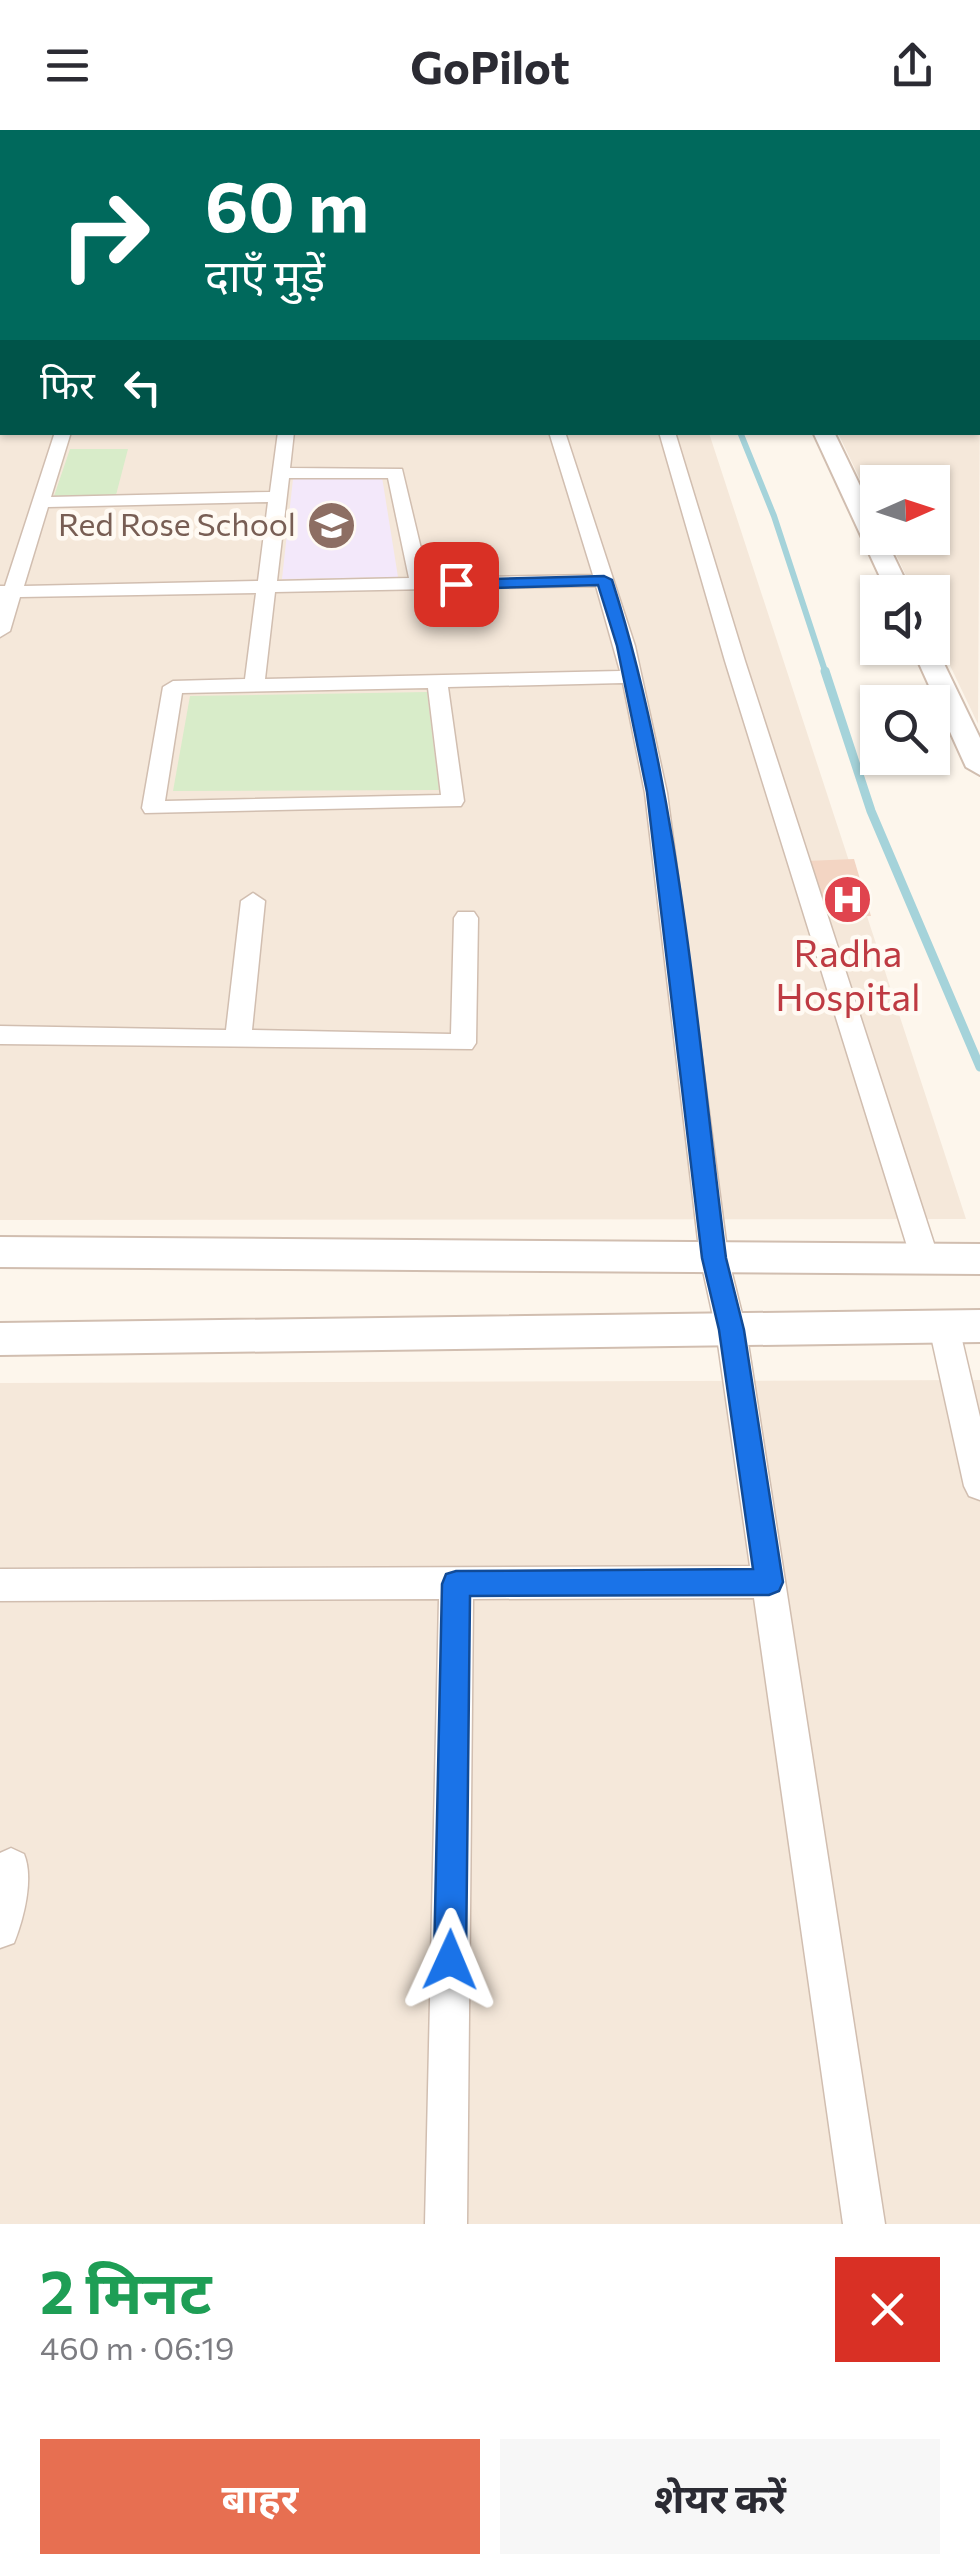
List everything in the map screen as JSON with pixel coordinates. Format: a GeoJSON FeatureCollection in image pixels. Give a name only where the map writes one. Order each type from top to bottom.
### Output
{"type":"FeatureCollection","features":[{"type":"Feature","properties":{"kind":"street"},"geometry":{"type":"LineString","coordinates":[[0,631],[6,592],[63,435]]}},
{"type":"Feature","properties":{"kind":"street"},"geometry":{"type":"LineString","coordinates":[[254,685],[286,435]]}},
{"type":"Feature","properties":{"kind":"street"},"geometry":{"type":"LineString","coordinates":[[558,435],[632,677],[656,792],[714,1258],[731,1330],[864,2224]]}},
{"type":"Feature","properties":{"kind":"street"},"geometry":{"type":"LineString","coordinates":[[669,435],[735,661],[925,1259]]}},
{"type":"Feature","properties":{"kind":"street"},"geometry":{"type":"LineString","coordinates":[[823,435],[891,575]]}},
{"type":"Feature","properties":{"kind":"street"},"geometry":{"type":"LineString","coordinates":[[280,473],[396,473],[420,585]]}},
{"type":"Feature","properties":{"kind":"street"},"geometry":{"type":"LineString","coordinates":[[41,502],[278,497]]}},
{"type":"Feature","properties":{"kind":"street"},"geometry":{"type":"LineString","coordinates":[[6,592],[604,580]]}},
{"type":"Feature","properties":{"kind":"street"},"geometry":{"type":"LineString","coordinates":[[933,665],[980,767]]}},
{"type":"Feature","properties":{"kind":"street"},"geometry":{"type":"LineString","coordinates":[[437,682],[454,801],[153,808],[173,687],[632,677]]}},
{"type":"Feature","properties":{"kind":"street"},"geometry":{"type":"LineString","coordinates":[[238,1039],[253,901]]}},
{"type":"Feature","properties":{"kind":"street"},"geometry":{"type":"LineString","coordinates":[[0,1035],[463,1043],[466,918]]}},
{"type":"Feature","properties":{"kind":"street"},"geometry":{"type":"LineString","coordinates":[[0,1252],[980,1260]]}},
{"type":"Feature","properties":{"kind":"street"},"geometry":{"type":"LineString","coordinates":[[0,1339],[962,1327],[980,1486]]}},
{"type":"Feature","properties":{"kind":"street"},"geometry":{"type":"LineString","coordinates":[[0,1585],[769,1582]]}},
{"type":"Feature","properties":{"kind":"street"},"geometry":{"type":"LineString","coordinates":[[446,2224],[456,1584]]}},
{"type":"Feature","properties":{"kind":"street"},"geometry":{"type":"LineString","coordinates":[[0,1930],[11,1868]]}},
{"type":"Feature","properties":{"kind":"shaded area"},"geometry":{"type":"Polygon","coordinates":[[[0,435],[710,435],[966,1219],[0,1220],[0,435]]]}},
{"type":"Feature","properties":{"kind":"shaded area"},"geometry":{"type":"Polygon","coordinates":[[[839,435],[980,435],[978,724],[950,665],[950,575],[906,575],[896,555],[950,555],[950,465],[860,465],[860,479],[839,435]]]}},
{"type":"Feature","properties":{"kind":"shaded area"},"geometry":{"type":"Polygon","coordinates":[[[382,477],[398,577],[282,579],[293,479],[382,477]]]}},
{"type":"Feature","properties":{"kind":"shaded area"},"geometry":{"type":"Polygon","coordinates":[[[980,1380],[980,2224],[0,2224],[0,1383],[980,1380]]]}},
{"type":"Feature","properties":{"kind":"green space"},"geometry":{"type":"Polygon","coordinates":[[[70,449],[128,449],[116,495],[54,496],[70,449]]]}},
{"type":"Feature","properties":{"kind":"green space"},"geometry":{"type":"Polygon","coordinates":[[[427,692],[439,790],[173,791],[190,696],[427,692]]]}},
{"type":"Feature","properties":{"kind":"building"},"geometry":{"type":"Polygon","coordinates":[[[854,859],[871,916],[821,918],[806,861],[854,859]]]}},
{"type":"Feature","properties":{"kind":"waterway"},"geometry":{"type":"LineString","coordinates":[[741,435],[774,516],[826,674]]}},
{"type":"Feature","properties":{"kind":"waterway"},"geometry":{"type":"LineString","coordinates":[[825,671],[871,811],[980,1067]]}},
{"type":"Feature","properties":{"kind":"place","name":"Red Rose School"},"geometry":{"type":"Point","coordinates":[331,525]}},
{"type":"Feature","properties":{"kind":"place","name":"Radha Hospital"},"geometry":{"type":"Point","coordinates":[848,900]}},
{"type":"Feature","properties":{"kind":"route"},"geometry":{"type":"LineString","coordinates":[[450,1960],[456,1584],[769,1582],[731,1330],[714,1258],[656,792],[625,646],[604,580],[456,584]]}}]}
